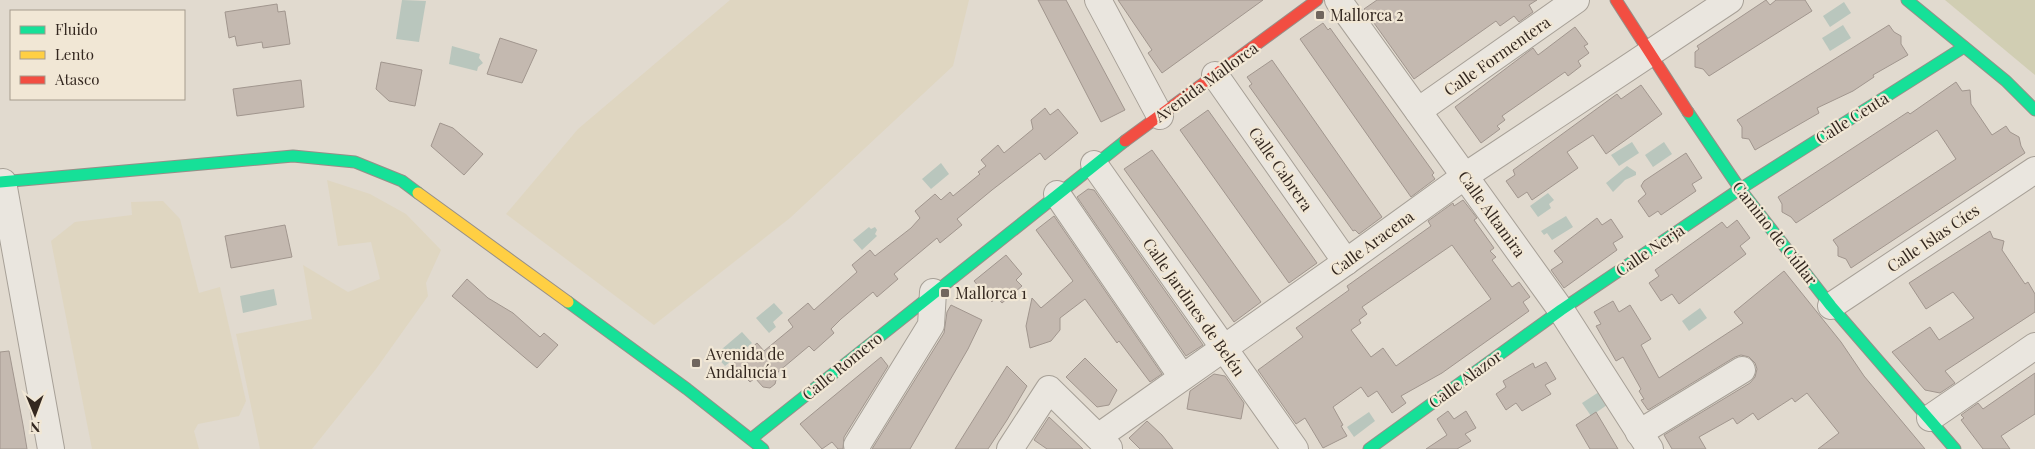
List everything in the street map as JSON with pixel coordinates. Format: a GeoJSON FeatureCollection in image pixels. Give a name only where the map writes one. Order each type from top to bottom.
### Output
{"type":"FeatureCollection","features":[{"type":"Feature","properties":{"kind":"street"},"geometry":{"type":"LineString","coordinates":[[1098,0],[1160,116]]}},
{"type":"Feature","properties":{"kind":"street","name":"Avenida Mallorca"},"geometry":{"type":"LineString","coordinates":[[1094,164],[1317,0]]}},
{"type":"Feature","properties":{"kind":"street","name":"Calle Altamira"},"geometry":{"type":"LineString","coordinates":[[1338,0],[1561,310],[1644,441],[1742,370]]}},
{"type":"Feature","properties":{"kind":"street","name":"Calle Formentera"},"geometry":{"type":"LineString","coordinates":[[1418,111],[1576,0]]}},
{"type":"Feature","properties":{"kind":"street","name":"Camino de Cúllar"},"geometry":{"type":"LineString","coordinates":[[1616,0],[1648,53],[1740,189],[1831,306],[1930,418],[1953,448]]}},
{"type":"Feature","properties":{"kind":"street","name":"Calle Aracena"},"geometry":{"type":"LineString","coordinates":[[1104,443],[1182,377],[1465,176],[1730,0]]}},
{"type":"Feature","properties":{"kind":"street"},"geometry":{"type":"LineString","coordinates":[[1907,0],[2006,81],[2035,110]]}},
{"type":"Feature","properties":{"kind":"street","name":"Calle Ceuta"},"geometry":{"type":"LineString","coordinates":[[1740,189],[1964,47]]}},
{"type":"Feature","properties":{"kind":"street","name":"Calle Cabrera"},"geometry":{"type":"LineString","coordinates":[[1215,75],[1346,262]]}},
{"type":"Feature","properties":{"kind":"street"},"geometry":{"type":"LineString","coordinates":[[51,449],[1,182],[293,156],[355,162],[402,181],[687,389],[762,449]]}},
{"type":"Feature","properties":{"kind":"street","name":"Calle Romero"},"geometry":{"type":"LineString","coordinates":[[751,439],[1094,164]]}},
{"type":"Feature","properties":{"kind":"street","name":"Calle Jardines de Belén"},"geometry":{"type":"LineString","coordinates":[[1094,164],[1222,349],[1295,449]]}},
{"type":"Feature","properties":{"kind":"street","name":"Calle Islas Cíes"},"geometry":{"type":"LineString","coordinates":[[1831,306],[2035,170]]}},
{"type":"Feature","properties":{"kind":"street","name":"Calle Nerja"},"geometry":{"type":"LineString","coordinates":[[1561,310],[1740,189]]}},
{"type":"Feature","properties":{"kind":"street"},"geometry":{"type":"LineString","coordinates":[[1056,194],[1182,377]]}},
{"type":"Feature","properties":{"kind":"street"},"geometry":{"type":"LineString","coordinates":[[857,444],[930,325],[933,292]]}},
{"type":"Feature","properties":{"kind":"street","name":"Calle Alazor"},"geometry":{"type":"LineString","coordinates":[[1369,449],[1561,310]]}},
{"type":"Feature","properties":{"kind":"street"},"geometry":{"type":"LineString","coordinates":[[1930,418],[2035,346]]}},
{"type":"Feature","properties":{"kind":"street"},"geometry":{"type":"LineString","coordinates":[[1010,449],[1048,389],[1104,443]]}},
{"type":"Feature","properties":{"kind":"shaded area"},"geometry":{"type":"Polygon","coordinates":[[[402,0],[426,1],[419,42],[396,39],[402,0]]]}},
{"type":"Feature","properties":{"kind":"shaded area"},"geometry":{"type":"Polygon","coordinates":[[[730,0],[969,0],[953,66],[790,218],[654,325],[506,214],[578,129],[730,0]]]}},
{"type":"Feature","properties":{"kind":"shaded area"},"geometry":{"type":"Polygon","coordinates":[[[1945,0],[2035,0],[2035,75],[1945,0]]]}},
{"type":"Feature","properties":{"kind":"shaded area"},"geometry":{"type":"Polygon","coordinates":[[[1844,2],[1851,13],[1830,27],[1823,16],[1844,2]]]}},
{"type":"Feature","properties":{"kind":"shaded area"},"geometry":{"type":"Polygon","coordinates":[[[1843,25],[1851,38],[1830,51],[1822,38],[1843,25]]]}},
{"type":"Feature","properties":{"kind":"shaded area"},"geometry":{"type":"Polygon","coordinates":[[[452,46],[480,54],[479,58],[483,63],[478,67],[477,71],[449,64],[452,46]]]}},
{"type":"Feature","properties":{"kind":"shaded area"},"geometry":{"type":"Polygon","coordinates":[[[1632,142],[1639,153],[1619,166],[1611,155],[1632,142]]]}},
{"type":"Feature","properties":{"kind":"shaded area"},"geometry":{"type":"Polygon","coordinates":[[[1664,142],[1672,154],[1653,167],[1645,155],[1664,142]]]}},
{"type":"Feature","properties":{"kind":"shaded area"},"geometry":{"type":"Polygon","coordinates":[[[941,163],[949,174],[931,189],[922,179],[941,163]]]}},
{"type":"Feature","properties":{"kind":"shaded area"},"geometry":{"type":"Polygon","coordinates":[[[1627,166],[1636,172],[1636,175],[1625,180],[1613,192],[1606,183],[1627,166]]]}},
{"type":"Feature","properties":{"kind":"shaded area"},"geometry":{"type":"Polygon","coordinates":[[[327,180],[370,194],[406,214],[441,250],[426,283],[428,296],[376,369],[312,449],[260,449],[236,334],[312,319],[303,265],[348,292],[380,279],[371,242],[338,246],[327,180]]]}},
{"type":"Feature","properties":{"kind":"shaded area"},"geometry":{"type":"Polygon","coordinates":[[[1548,193],[1554,200],[1549,204],[1551,208],[1538,217],[1530,206],[1548,193]]]}},
{"type":"Feature","properties":{"kind":"shaded area"},"geometry":{"type":"Polygon","coordinates":[[[163,201],[180,219],[199,293],[220,287],[246,401],[239,416],[198,424],[194,431],[199,449],[92,449],[51,241],[75,222],[132,215],[131,202],[163,201]]]}},
{"type":"Feature","properties":{"kind":"shaded area"},"geometry":{"type":"Polygon","coordinates":[[[1566,216],[1573,227],[1552,240],[1547,233],[1544,235],[1541,231],[1566,216]]]}},
{"type":"Feature","properties":{"kind":"shaded area"},"geometry":{"type":"Polygon","coordinates":[[[869,227],[871,229],[875,227],[877,230],[875,234],[877,236],[862,250],[853,240],[869,227]]]}},
{"type":"Feature","properties":{"kind":"shaded area"},"geometry":{"type":"Polygon","coordinates":[[[274,289],[277,305],[243,313],[240,296],[274,289]]]}},
{"type":"Feature","properties":{"kind":"shaded area"},"geometry":{"type":"Polygon","coordinates":[[[774,303],[783,313],[773,322],[776,327],[769,333],[756,318],[774,303]]]}},
{"type":"Feature","properties":{"kind":"shaded area"},"geometry":{"type":"Polygon","coordinates":[[[1700,308],[1707,318],[1689,331],[1682,321],[1700,308]]]}},
{"type":"Feature","properties":{"kind":"shaded area"},"geometry":{"type":"Polygon","coordinates":[[[742,332],[752,343],[725,366],[715,355],[742,332]]]}},
{"type":"Feature","properties":{"kind":"shaded area"},"geometry":{"type":"Polygon","coordinates":[[[1599,392],[1607,405],[1591,416],[1582,403],[1599,392]]]}},
{"type":"Feature","properties":{"kind":"shaded area"},"geometry":{"type":"Polygon","coordinates":[[[1369,412],[1375,421],[1354,437],[1347,427],[1369,412]]]}},
{"type":"Feature","properties":{"kind":"building"},"geometry":{"type":"Polygon","coordinates":[[[1038,0],[1066,0],[1125,110],[1101,122],[1038,0]]]}},
{"type":"Feature","properties":{"kind":"building"},"geometry":{"type":"Polygon","coordinates":[[[1118,0],[1263,0],[1162,73],[1148,53],[1152,50],[1118,0]]]}},
{"type":"Feature","properties":{"kind":"building"},"geometry":{"type":"Polygon","coordinates":[[[1377,0],[1537,0],[1529,5],[1533,12],[1519,22],[1514,16],[1500,26],[1496,21],[1414,79],[1364,9],[1377,0]]]}},
{"type":"Feature","properties":{"kind":"building"},"geometry":{"type":"Polygon","coordinates":[[[1766,0],[1770,5],[1776,0],[1805,0],[1812,11],[1709,76],[1703,69],[1695,67],[1695,52],[1699,49],[1697,46],[1766,0]]]}},
{"type":"Feature","properties":{"kind":"building"},"geometry":{"type":"Polygon","coordinates":[[[277,4],[278,12],[285,11],[290,44],[263,48],[262,42],[237,46],[235,36],[229,38],[225,12],[277,4]]]}},
{"type":"Feature","properties":{"kind":"building"},"geometry":{"type":"Polygon","coordinates":[[[1323,23],[1328,30],[1330,28],[1434,173],[1432,175],[1435,179],[1411,197],[1300,39],[1323,23]]]}},
{"type":"Feature","properties":{"kind":"building"},"geometry":{"type":"Polygon","coordinates":[[[1889,25],[1894,32],[1901,36],[1901,44],[1908,55],[1873,75],[1874,77],[1853,91],[1817,108],[1819,113],[1755,150],[1749,139],[1742,138],[1742,127],[1737,120],[1889,25]]]}},
{"type":"Feature","properties":{"kind":"building"},"geometry":{"type":"Polygon","coordinates":[[[1575,27],[1588,44],[1584,46],[1589,53],[1578,61],[1581,66],[1568,76],[1565,72],[1502,116],[1505,120],[1497,126],[1500,129],[1481,143],[1455,107],[1533,48],[1538,55],[1575,27]]]}},
{"type":"Feature","properties":{"kind":"building"},"geometry":{"type":"Polygon","coordinates":[[[500,38],[537,50],[522,83],[487,74],[500,38]]]}},
{"type":"Feature","properties":{"kind":"building"},"geometry":{"type":"Polygon","coordinates":[[[1272,60],[1382,217],[1359,234],[1355,230],[1353,231],[1249,86],[1252,84],[1247,77],[1272,60]]]}},
{"type":"Feature","properties":{"kind":"building"},"geometry":{"type":"Polygon","coordinates":[[[381,62],[422,70],[415,106],[389,101],[376,89],[381,62]]]}},
{"type":"Feature","properties":{"kind":"building"},"geometry":{"type":"Polygon","coordinates":[[[301,80],[304,107],[237,116],[233,89],[301,80]]]}},
{"type":"Feature","properties":{"kind":"building"},"geometry":{"type":"Polygon","coordinates":[[[1956,82],[1962,91],[1970,90],[1971,104],[1992,135],[2006,126],[2010,132],[2019,137],[2025,153],[1851,268],[1846,259],[1838,256],[1838,247],[1833,240],[1956,159],[1937,130],[1796,223],[1791,217],[1782,212],[1782,204],[1778,197],[1908,112],[1910,114],[1956,82]]]}},
{"type":"Feature","properties":{"kind":"building"},"geometry":{"type":"Polygon","coordinates":[[[1641,85],[1662,114],[1606,154],[1593,135],[1567,152],[1578,168],[1532,200],[1527,192],[1518,198],[1506,181],[1515,175],[1513,170],[1617,94],[1621,99],[1641,85]]]}},
{"type":"Feature","properties":{"kind":"building"},"geometry":{"type":"Polygon","coordinates":[[[1045,108],[1050,115],[1058,109],[1078,133],[1045,160],[1040,153],[992,190],[957,219],[962,225],[940,243],[937,238],[894,274],[898,279],[877,297],[873,292],[841,319],[831,329],[834,333],[814,351],[809,346],[778,372],[775,384],[770,388],[763,387],[755,378],[750,382],[733,364],[757,343],[764,351],[793,327],[788,320],[808,303],[814,310],[857,272],[852,265],[870,250],[875,256],[911,228],[920,218],[915,211],[935,194],[941,200],[950,192],[953,196],[980,174],[978,172],[986,166],[981,160],[998,145],[1004,153],[1033,129],[1031,120],[1045,108]]]}},
{"type":"Feature","properties":{"kind":"building"},"geometry":{"type":"Polygon","coordinates":[[[1208,110],[1317,263],[1289,283],[1180,130],[1208,110]]]}},
{"type":"Feature","properties":{"kind":"building"},"geometry":{"type":"Polygon","coordinates":[[[440,123],[453,128],[483,154],[464,175],[431,146],[440,123]]]}},
{"type":"Feature","properties":{"kind":"building"},"geometry":{"type":"Polygon","coordinates":[[[1152,150],[1261,302],[1234,322],[1124,169],[1152,150]]]}},
{"type":"Feature","properties":{"kind":"building"},"geometry":{"type":"Polygon","coordinates":[[[1686,153],[1702,178],[1692,184],[1696,191],[1661,215],[1658,211],[1649,217],[1638,201],[1646,194],[1641,186],[1644,181],[1686,153]]]}},
{"type":"Feature","properties":{"kind":"building"},"geometry":{"type":"Polygon","coordinates":[[[1088,189],[1094,190],[1203,345],[1186,356],[1077,197],[1088,189]]]}},
{"type":"Feature","properties":{"kind":"building"},"geometry":{"type":"Polygon","coordinates":[[[1463,200],[1477,218],[1474,220],[1494,248],[1490,251],[1496,257],[1492,260],[1512,287],[1519,282],[1530,297],[1523,302],[1529,311],[1442,373],[1401,396],[1406,403],[1392,413],[1377,391],[1368,397],[1361,387],[1333,407],[1347,436],[1323,448],[1305,418],[1296,424],[1258,370],[1303,337],[1296,328],[1349,290],[1347,286],[1431,226],[1428,221],[1453,203],[1454,206],[1463,200]],[[1452,245],[1362,307],[1367,314],[1359,320],[1361,323],[1351,330],[1371,357],[1383,348],[1396,366],[1491,299],[1452,245]]]}},
{"type":"Feature","properties":{"kind":"building"},"geometry":{"type":"Polygon","coordinates":[[[1054,216],[1162,374],[1150,382],[1119,341],[1117,343],[1085,299],[1060,318],[1060,330],[1051,341],[1030,348],[1026,326],[1032,298],[1041,308],[1073,281],[1036,230],[1054,216]]]}},
{"type":"Feature","properties":{"kind":"building"},"geometry":{"type":"Polygon","coordinates":[[[1597,218],[1602,225],[1611,219],[1623,237],[1613,243],[1617,250],[1564,288],[1551,270],[1563,262],[1554,251],[1597,218]]]}},
{"type":"Feature","properties":{"kind":"building"},"geometry":{"type":"Polygon","coordinates":[[[1737,220],[1750,238],[1740,246],[1746,254],[1679,304],[1672,294],[1661,301],[1649,283],[1659,276],[1655,270],[1722,222],[1727,228],[1737,220]]]}},
{"type":"Feature","properties":{"kind":"building"},"geometry":{"type":"Polygon","coordinates":[[[285,225],[292,257],[231,268],[225,236],[285,225]]]}},
{"type":"Feature","properties":{"kind":"building"},"geometry":{"type":"Polygon","coordinates":[[[1990,231],[1993,238],[2004,241],[2002,250],[2025,284],[2028,282],[2035,294],[2035,312],[1945,371],[1955,383],[1940,393],[1925,390],[1892,352],[1930,327],[1939,340],[1974,318],[1953,292],[1926,309],[1909,283],[1990,231]]]}},
{"type":"Feature","properties":{"kind":"building"},"geometry":{"type":"Polygon","coordinates":[[[1006,255],[1022,274],[1016,280],[1022,286],[1002,303],[995,295],[992,302],[974,281],[1006,255]]]}},
{"type":"Feature","properties":{"kind":"building"},"geometry":{"type":"Polygon","coordinates":[[[1784,271],[1841,342],[1864,376],[1925,449],[1818,449],[1839,433],[1807,393],[1795,402],[1792,398],[1758,420],[1753,413],[1737,424],[1733,418],[1699,437],[1706,449],[1672,449],[1664,435],[1750,383],[1755,377],[1757,369],[1755,363],[1749,357],[1741,355],[1735,357],[1648,410],[1641,400],[1644,399],[1639,391],[1641,389],[1623,357],[1616,361],[1596,326],[1601,324],[1594,312],[1613,301],[1619,312],[1630,305],[1651,339],[1641,345],[1659,378],[1743,323],[1734,312],[1784,271]]]}},
{"type":"Feature","properties":{"kind":"building"},"geometry":{"type":"Polygon","coordinates":[[[467,279],[488,298],[513,313],[540,337],[544,333],[558,345],[537,368],[452,296],[467,279]]]}},
{"type":"Feature","properties":{"kind":"building"},"geometry":{"type":"Polygon","coordinates":[[[951,305],[982,320],[968,349],[910,449],[872,449],[944,333],[947,312],[951,305]]]}},
{"type":"Feature","properties":{"kind":"building"},"geometry":{"type":"Polygon","coordinates":[[[9,351],[27,449],[0,449],[0,352],[9,351]]]}},
{"type":"Feature","properties":{"kind":"building"},"geometry":{"type":"Polygon","coordinates":[[[881,357],[888,366],[844,437],[843,449],[838,449],[832,442],[822,449],[800,424],[881,357]]]}},
{"type":"Feature","properties":{"kind":"building"},"geometry":{"type":"Polygon","coordinates":[[[1085,358],[1117,390],[1109,405],[1097,407],[1066,377],[1085,358]]]}},
{"type":"Feature","properties":{"kind":"building"},"geometry":{"type":"Polygon","coordinates":[[[1546,362],[1556,379],[1545,385],[1551,394],[1522,411],[1516,403],[1506,410],[1496,394],[1506,387],[1503,381],[1533,363],[1535,368],[1546,362]]]}},
{"type":"Feature","properties":{"kind":"building"},"geometry":{"type":"Polygon","coordinates":[[[1007,366],[1027,386],[1007,420],[988,449],[955,449],[1007,366]]]}},
{"type":"Feature","properties":{"kind":"building"},"geometry":{"type":"Polygon","coordinates":[[[2035,373],[2035,414],[2001,436],[2010,449],[1983,449],[1961,420],[1964,418],[1961,415],[1978,403],[1983,409],[2035,373]]]}},
{"type":"Feature","properties":{"kind":"building"},"geometry":{"type":"Polygon","coordinates":[[[1214,374],[1225,376],[1244,403],[1241,419],[1187,409],[1190,391],[1214,374]]]}},
{"type":"Feature","properties":{"kind":"building"},"geometry":{"type":"Polygon","coordinates":[[[1448,411],[1454,419],[1466,411],[1476,428],[1465,434],[1471,441],[1457,449],[1426,449],[1447,435],[1437,419],[1448,411]]]}},
{"type":"Feature","properties":{"kind":"building"},"geometry":{"type":"Polygon","coordinates":[[[1596,412],[1618,449],[1590,449],[1576,425],[1596,412]]]}},
{"type":"Feature","properties":{"kind":"building"},"geometry":{"type":"Polygon","coordinates":[[[1049,417],[1083,449],[1047,449],[1034,440],[1049,417]]]}},
{"type":"Feature","properties":{"kind":"building"},"geometry":{"type":"Polygon","coordinates":[[[1147,421],[1173,449],[1140,449],[1129,438],[1147,421]]]}},
{"type":"Feature","properties":{"kind":"traffic: fast"},"geometry":{"type":"LineString","coordinates":[[1907,0],[2006,81],[2035,110]]}},
{"type":"Feature","properties":{"kind":"traffic: fast"},"geometry":{"type":"LineString","coordinates":[[1369,449],[1561,310],[1740,189],[1964,47]]}},
{"type":"Feature","properties":{"kind":"traffic: fast"},"geometry":{"type":"LineString","coordinates":[[1688,112],[1740,189],[1831,306],[1955,449]]}},
{"type":"Feature","properties":{"kind":"traffic: fast"},"geometry":{"type":"LineString","coordinates":[[751,439],[1125,141]]}},
{"type":"Feature","properties":{"kind":"traffic: fast"},"geometry":{"type":"LineString","coordinates":[[0,182],[293,156],[355,162],[402,181],[418,193]]}},
{"type":"Feature","properties":{"kind":"traffic: fast"},"geometry":{"type":"LineString","coordinates":[[568,302],[687,389],[763,449]]}},
{"type":"Feature","properties":{"kind":"traffic: slow"},"geometry":{"type":"LineString","coordinates":[[418,193],[568,302]]}},
{"type":"Feature","properties":{"kind":"traffic: jam"},"geometry":{"type":"LineString","coordinates":[[1125,141],[1317,0]]}},
{"type":"Feature","properties":{"kind":"traffic: jam"},"geometry":{"type":"LineString","coordinates":[[1616,0],[1688,112]]}},
{"type":"Feature","properties":{"kind":"place","name":"Mallorca 2"},"geometry":{"type":"Point","coordinates":[1320,15]}},
{"type":"Feature","properties":{"kind":"place","name":"Mallorca 1"},"geometry":{"type":"Point","coordinates":[945,293]}},
{"type":"Feature","properties":{"kind":"place","name":"Avenida de Andalucía 1"},"geometry":{"type":"Point","coordinates":[696,363]}}]}
